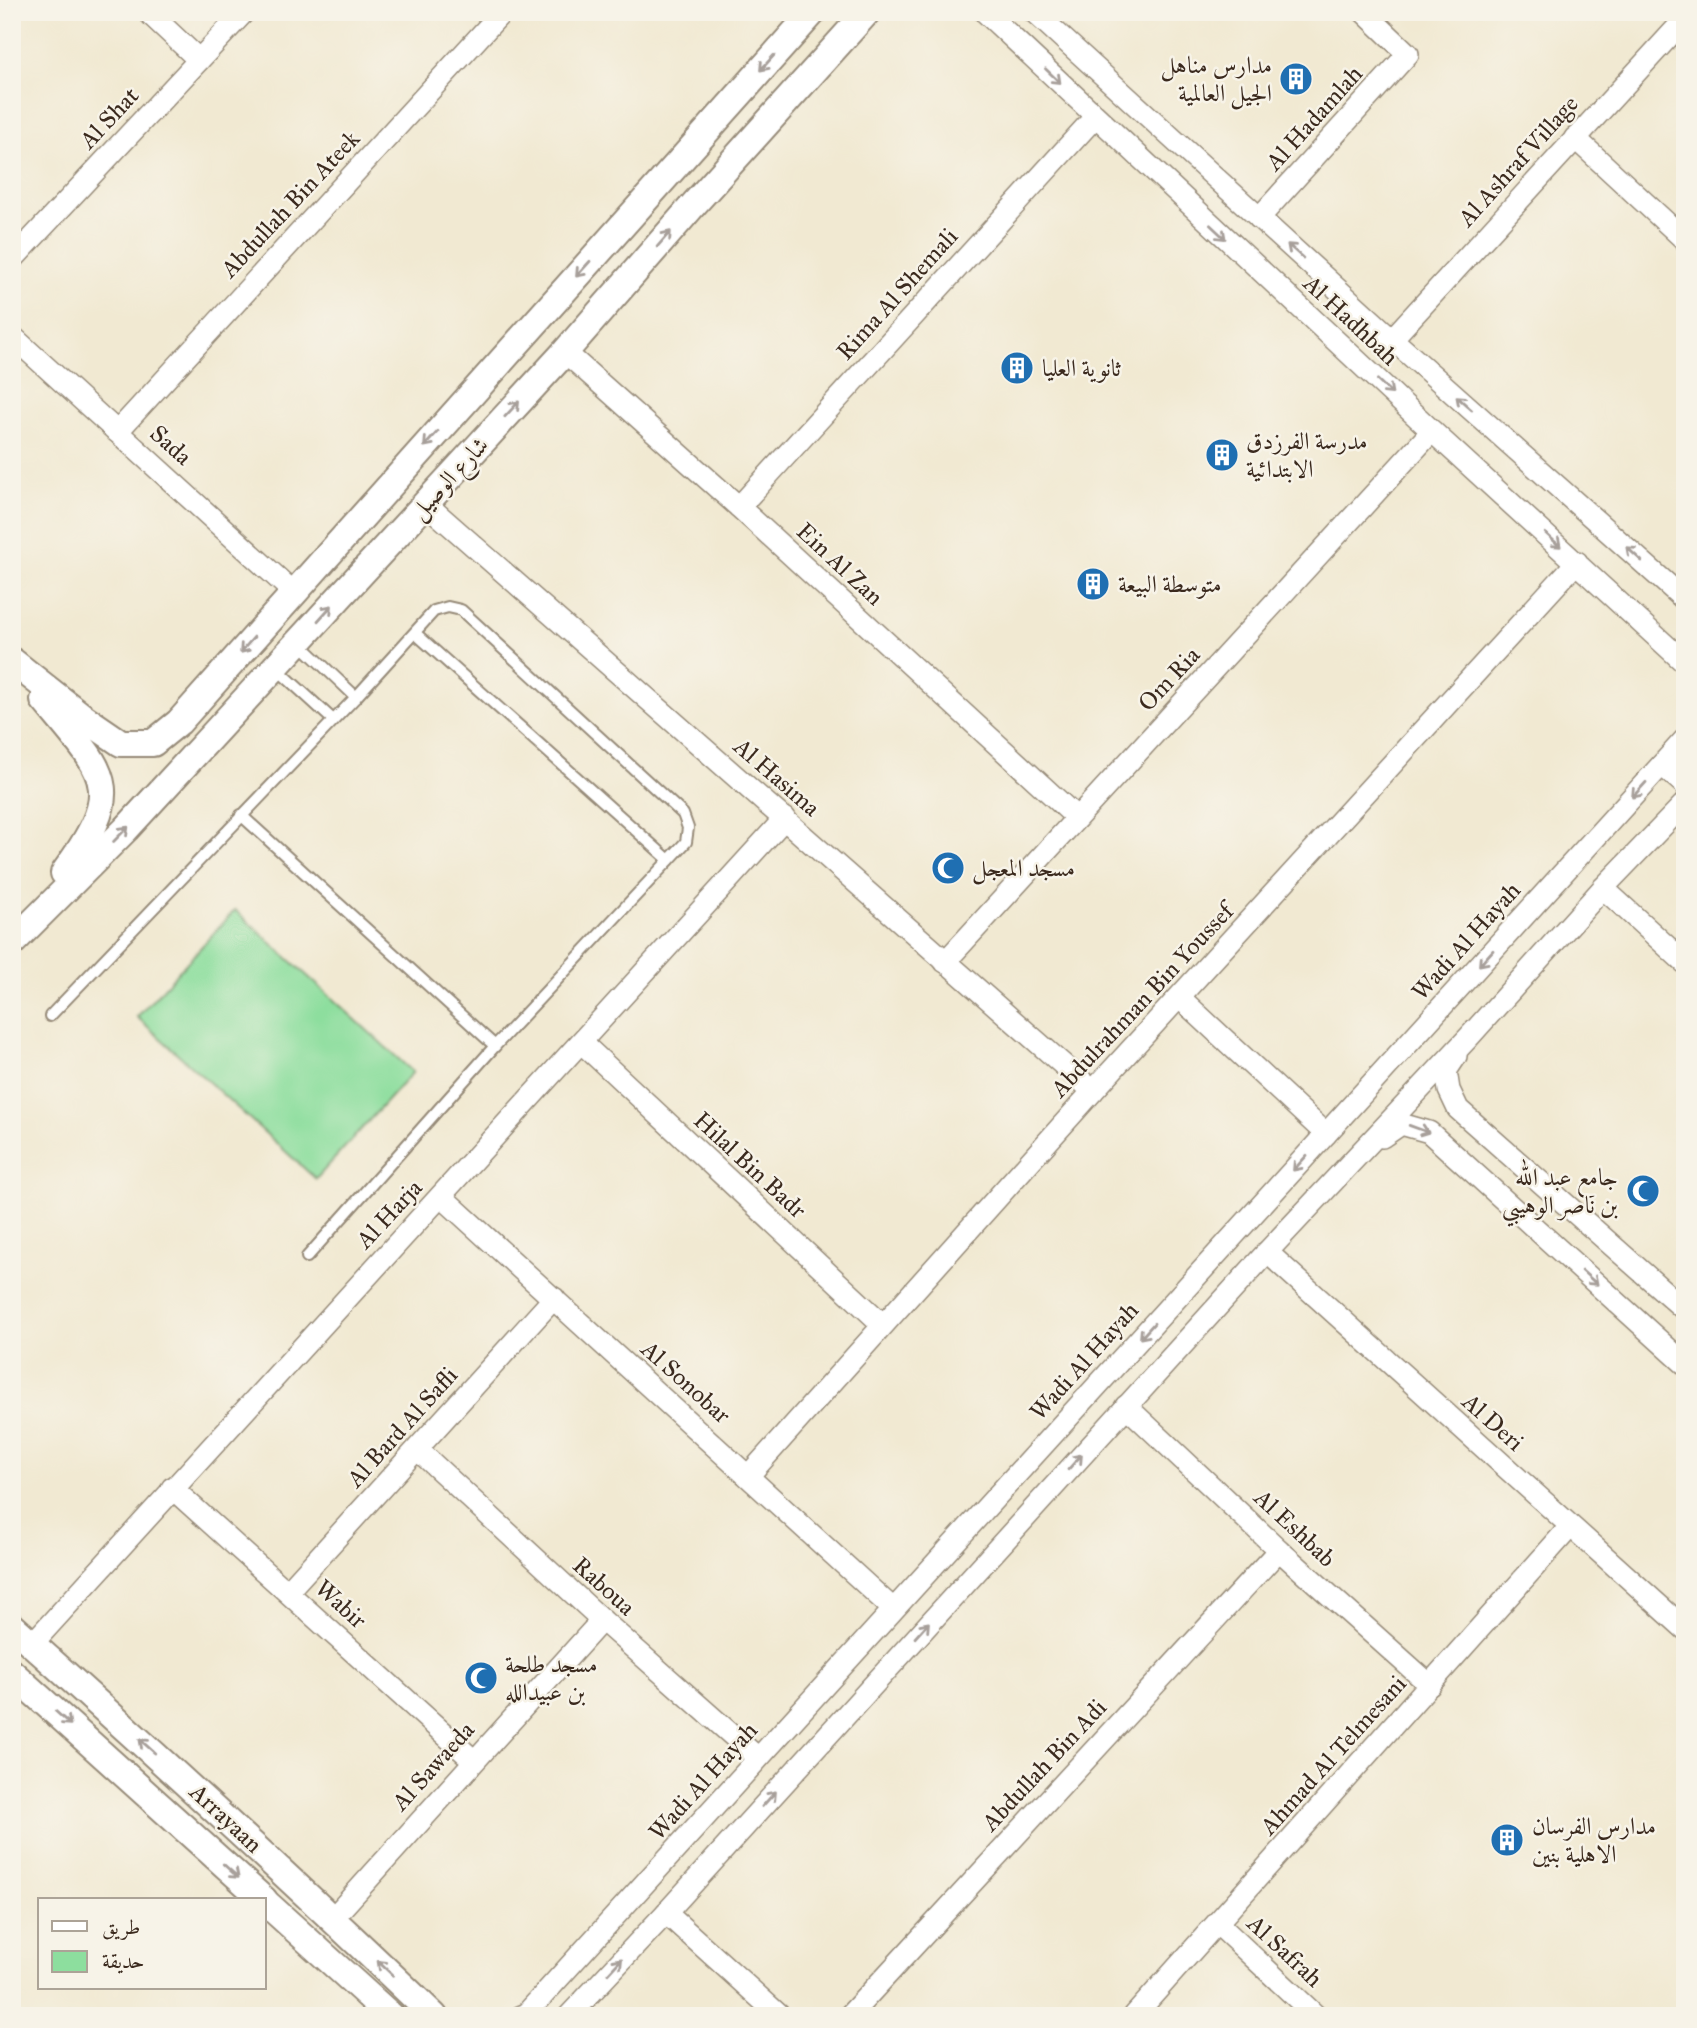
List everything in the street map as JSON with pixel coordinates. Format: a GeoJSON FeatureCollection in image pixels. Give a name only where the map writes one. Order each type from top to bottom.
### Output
{"type":"FeatureCollection","features":[{"type":"Feature","properties":{"kind":"street"},"geometry":{"type":"LineString","coordinates":[[148,12],[199,60]]}},
{"type":"Feature","properties":{"kind":"street","name":"Al Shat"},"geometry":{"type":"LineString","coordinates":[[12,260],[244,12]]}},
{"type":"Feature","properties":{"kind":"street","name":"Abdullah Bin Ateek"},"geometry":{"type":"LineString","coordinates":[[117,432],[502,12]]}},
{"type":"Feature","properties":{"kind":"street","name":"شارع الوصيل"},"geometry":{"type":"LineString","coordinates":[[12,661],[121,743],[153,743],[179,722],[813,12]]}},
{"type":"Feature","properties":{"kind":"street","name":"شارع الوصيل"},"geometry":{"type":"LineString","coordinates":[[16,938],[126,829],[565,352],[867,12]]}},
{"type":"Feature","properties":{"kind":"street","name":"Al Hadhbah"},"geometry":{"type":"LineString","coordinates":[[985,12],[1432,431],[1685,663]]}},
{"type":"Feature","properties":{"kind":"street","name":"Al Hadamlah"},"geometry":{"type":"LineString","coordinates":[[1259,218],[1408,54],[1364,12]]}},
{"type":"Feature","properties":{"kind":"street"},"geometry":{"type":"LineString","coordinates":[[1018,43],[1038,17]]}},
{"type":"Feature","properties":{"kind":"street","name":"Al Hadhbah"},"geometry":{"type":"LineString","coordinates":[[1038,17],[1392,340],[1685,600]]}},
{"type":"Feature","properties":{"kind":"street","name":"Al Ashraf Village"},"geometry":{"type":"LineString","coordinates":[[1392,340],[1685,19]]}},
{"type":"Feature","properties":{"kind":"street","name":"Rima Al Shemali"},"geometry":{"type":"LineString","coordinates":[[739,507],[1095,117]]}},
{"type":"Feature","properties":{"kind":"street"},"geometry":{"type":"LineString","coordinates":[[1574,138],[1685,240]]}},
{"type":"Feature","properties":{"kind":"street"},"geometry":{"type":"LineString","coordinates":[[664,179],[695,204]]}},
{"type":"Feature","properties":{"kind":"street","name":"Sada"},"geometry":{"type":"LineString","coordinates":[[12,336],[293,592]]}},
{"type":"Feature","properties":{"kind":"street","name":"Ein Al Zan"},"geometry":{"type":"LineString","coordinates":[[565,352],[739,507],[1076,818]]}},
{"type":"Feature","properties":{"kind":"street","name":"Om Ria"},"geometry":{"type":"LineString","coordinates":[[945,962],[1432,431]]}},
{"type":"Feature","properties":{"kind":"street","name":"Al Hasima"},"geometry":{"type":"LineString","coordinates":[[425,503],[1093,1091]]}},
{"type":"Feature","properties":{"kind":"street","name":"Abdulrahman Bin Youssef"},"geometry":{"type":"LineString","coordinates":[[749,1475],[1093,1091],[1577,562]]}},
{"type":"Feature","properties":{"kind":"street"},"geometry":{"type":"LineString","coordinates":[[12,661],[91,757],[102,776],[103,804],[86,843],[16,938]]}},
{"type":"Feature","properties":{"kind":"street","name":"Wadi Al Hayah"},"geometry":{"type":"LineString","coordinates":[[522,2016],[567,1972],[758,1758],[1685,739]]}},
{"type":"Feature","properties":{"kind":"street"},"geometry":{"type":"LineString","coordinates":[[1662,765],[1685,785]]}},
{"type":"Feature","properties":{"kind":"street"},"geometry":{"type":"LineString","coordinates":[[569,2016],[666,1913],[1267,1252],[1685,803]]}},
{"type":"Feature","properties":{"kind":"street","name":"Al Harja"},"geometry":{"type":"LineString","coordinates":[[22,1635],[172,1488],[582,1043],[785,818]]}},
{"type":"Feature","properties":{"kind":"street"},"geometry":{"type":"LineString","coordinates":[[1603,888],[1685,963]]}},
{"type":"Feature","properties":{"kind":"street"},"geometry":{"type":"LineString","coordinates":[[1180,998],[1326,1134]]}},
{"type":"Feature","properties":{"kind":"street"},"geometry":{"type":"LineString","coordinates":[[1469,1037],[1446,1070],[1449,1090],[1458,1109],[1684,1309]]}},
{"type":"Feature","properties":{"kind":"street","name":"Hilal Bin Badr"},"geometry":{"type":"LineString","coordinates":[[582,1043],[882,1324]]}},
{"type":"Feature","properties":{"kind":"street"},"geometry":{"type":"LineString","coordinates":[[1360,1152],[1401,1124],[1429,1132],[1685,1364]]}},
{"type":"Feature","properties":{"kind":"street","name":"Al Sonobar"},"geometry":{"type":"LineString","coordinates":[[441,1196],[894,1609]]}},
{"type":"Feature","properties":{"kind":"street","name":"Al Deri"},"geometry":{"type":"LineString","coordinates":[[1267,1252],[1685,1629]]}},
{"type":"Feature","properties":{"kind":"street","name":"Al Bard Al Safli"},"geometry":{"type":"LineString","coordinates":[[288,1591],[554,1298]]}},
{"type":"Feature","properties":{"kind":"street","name":"Al Eshbab"},"geometry":{"type":"LineString","coordinates":[[1126,1406],[1279,1550],[1430,1685]]}},
{"type":"Feature","properties":{"kind":"street","name":"Raboua"},"geometry":{"type":"LineString","coordinates":[[418,1450],[602,1620],[758,1758]]}},
{"type":"Feature","properties":{"kind":"street","name":"Wabir"},"geometry":{"type":"LineString","coordinates":[[172,1488],[473,1760]]}},
{"type":"Feature","properties":{"kind":"street","name":"Ahmad Al Telmesani"},"geometry":{"type":"LineString","coordinates":[[1134,2016],[1570,1527]]}},
{"type":"Feature","properties":{"kind":"street","name":"Abdullah Bin Adi"},"geometry":{"type":"LineString","coordinates":[[849,2016],[1279,1550]]}},
{"type":"Feature","properties":{"kind":"street","name":"Al Sawaeda"},"geometry":{"type":"LineString","coordinates":[[333,1917],[602,1620]]}},
{"type":"Feature","properties":{"kind":"street","name":"Arrayaan"},"geometry":{"type":"LineString","coordinates":[[22,1635],[333,1917],[434,2016]]}},
{"type":"Feature","properties":{"kind":"street","name":"Arrayaan"},"geometry":{"type":"LineString","coordinates":[[12,1673],[261,1898]]}},
{"type":"Feature","properties":{"kind":"street"},"geometry":{"type":"LineString","coordinates":[[145,1793],[170,1767]]}},
{"type":"Feature","properties":{"kind":"street","name":"Arrayaan"},"geometry":{"type":"LineString","coordinates":[[266,1903],[391,2016]]}},
{"type":"Feature","properties":{"kind":"street"},"geometry":{"type":"LineString","coordinates":[[666,1913],[780,2016]]}},
{"type":"Feature","properties":{"kind":"street","name":"Al Safrah"},"geometry":{"type":"LineString","coordinates":[[1218,1924],[1316,2016]]}},
{"type":"Feature","properties":{"kind":"street"},"geometry":{"type":"LineString","coordinates":[[567,1972],[591,1992]]}},
{"type":"Feature","properties":{"kind":"lane"},"geometry":{"type":"LineString","coordinates":[[50,1016],[356,697],[434,611],[448,607],[461,610],[683,814],[688,828],[686,842],[495,1046],[307,1257]]}},
{"type":"Feature","properties":{"kind":"lane"},"geometry":{"type":"LineString","coordinates":[[415,633],[669,860]]}},
{"type":"Feature","properties":{"kind":"lane"},"geometry":{"type":"LineString","coordinates":[[298,642],[356,697]]}},
{"type":"Feature","properties":{"kind":"lane"},"geometry":{"type":"LineString","coordinates":[[275,667],[333,720]]}},
{"type":"Feature","properties":{"kind":"lane"},"geometry":{"type":"LineString","coordinates":[[241,815],[495,1046]]}},
{"type":"Feature","properties":{"kind":"green space"},"geometry":{"type":"Polygon","coordinates":[[[235,910],[413,1072],[316,1179],[137,1017],[235,910]]]}},
{"type":"Feature","properties":{"kind":"place","name":"مدارس مناهل الجيل العالمية"},"geometry":{"type":"Point","coordinates":[1296,79]}},
{"type":"Feature","properties":{"kind":"place","name":"ثانوية العليا"},"geometry":{"type":"Point","coordinates":[1017,368]}},
{"type":"Feature","properties":{"kind":"place","name":"مدرسة الفرزدق الابتدائية"},"geometry":{"type":"Point","coordinates":[1222,455]}},
{"type":"Feature","properties":{"kind":"place","name":"متوسطة البيعة"},"geometry":{"type":"Point","coordinates":[1093,584]}},
{"type":"Feature","properties":{"kind":"place","name":"مسجد المعجل"},"geometry":{"type":"Point","coordinates":[948,868]}},
{"type":"Feature","properties":{"kind":"place","name":"جامع عبد الله بن ناصر الوهيبي"},"geometry":{"type":"Point","coordinates":[1643,1191]}},
{"type":"Feature","properties":{"kind":"place","name":"مسجد طلحة بن عبيدالله"},"geometry":{"type":"Point","coordinates":[481,1678]}},
{"type":"Feature","properties":{"kind":"place","name":"مدارس الفرسان الاهلية بنين"},"geometry":{"type":"Point","coordinates":[1507,1840]}}]}
